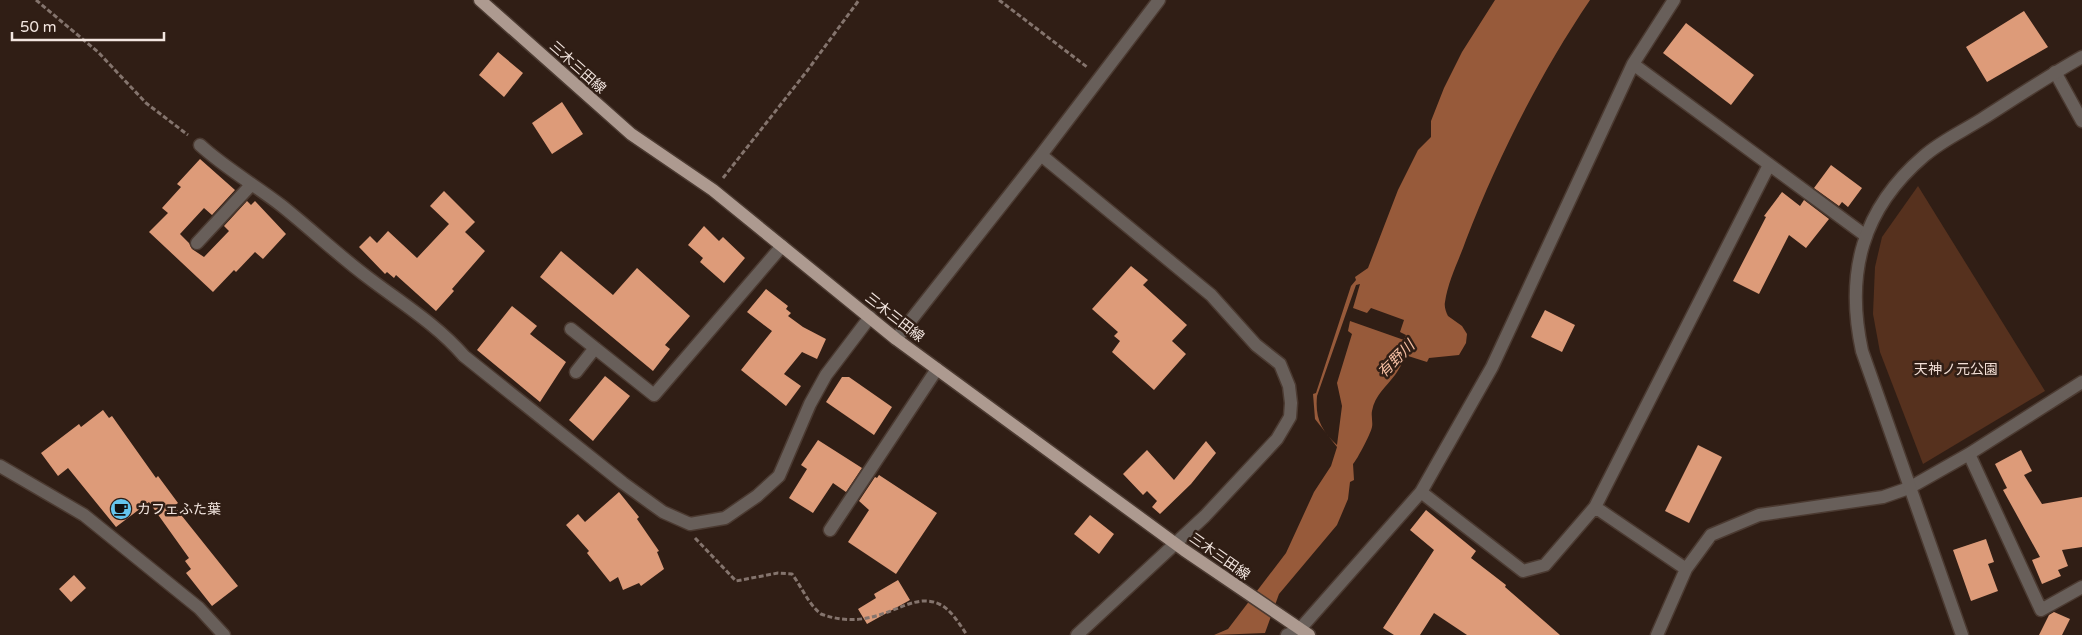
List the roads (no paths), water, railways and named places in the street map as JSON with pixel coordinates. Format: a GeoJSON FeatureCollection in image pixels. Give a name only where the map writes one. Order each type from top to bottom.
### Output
{"type":"FeatureCollection","features":[{"type":"Feature","properties":{"kind":"main road","name":"三木三田線"},"geometry":{"type":"LineString","coordinates":[[480,0],[631,134],[714,190],[896,339],[1179,546],[1304,632]]}},
{"type":"Feature","properties":{"kind":"street"},"geometry":{"type":"LineString","coordinates":[[896,339],[1041,155],[1159,0]]}},
{"type":"Feature","properties":{"kind":"street"},"geometry":{"type":"LineString","coordinates":[[1287,635],[1304,632],[1421,492],[1492,366],[1633,64],[1674,0]]}},
{"type":"Feature","properties":{"kind":"street"},"geometry":{"type":"LineString","coordinates":[[1962,635],[1862,351],[1855,319],[1859,261],[1866,236],[1876,212],[1903,176],[1925,154],[2082,57]]}},
{"type":"Feature","properties":{"kind":"street"},"geometry":{"type":"LineString","coordinates":[[1633,64],[1866,236]]}},
{"type":"Feature","properties":{"kind":"street"},"geometry":{"type":"LineString","coordinates":[[2055,72],[2082,121]]}},
{"type":"Feature","properties":{"kind":"street"},"geometry":{"type":"LineString","coordinates":[[200,145],[222,166],[280,205],[349,264],[404,302],[450,340],[464,356],[623,483],[663,512],[690,524],[725,518],[757,496],[779,476],[810,404],[826,375],[870,317]]}},
{"type":"Feature","properties":{"kind":"street"},"geometry":{"type":"LineString","coordinates":[[1041,155],[1211,295],[1256,345],[1280,364],[1289,386],[1291,403],[1290,417],[1277,440],[1179,546],[1077,635]]}},
{"type":"Feature","properties":{"kind":"street"},"geometry":{"type":"LineString","coordinates":[[1421,492],[1523,570],[1546,565],[1595,507],[1769,165]]}},
{"type":"Feature","properties":{"kind":"street"},"geometry":{"type":"LineString","coordinates":[[197,243],[252,185]]}},
{"type":"Feature","properties":{"kind":"street"},"geometry":{"type":"LineString","coordinates":[[572,329],[654,395],[782,246]]}},
{"type":"Feature","properties":{"kind":"street"},"geometry":{"type":"LineString","coordinates":[[576,372],[596,348]]}},
{"type":"Feature","properties":{"kind":"street"},"geometry":{"type":"LineString","coordinates":[[830,530],[937,369]]}},
{"type":"Feature","properties":{"kind":"street"},"geometry":{"type":"LineString","coordinates":[[1657,635],[1686,569],[1711,535],[1759,515],[1883,497],[1909,488],[1969,454],[2082,382]]}},
{"type":"Feature","properties":{"kind":"street"},"geometry":{"type":"LineString","coordinates":[[1969,454],[2041,610],[2082,587]]}},
{"type":"Feature","properties":{"kind":"street"},"geometry":{"type":"LineString","coordinates":[[0,466],[84,515],[199,608],[224,635]]}},
{"type":"Feature","properties":{"kind":"street"},"geometry":{"type":"LineString","coordinates":[[1595,507],[1686,569]]}},
{"type":"Feature","properties":{"kind":"water","name":"有野川"},"geometry":{"type":"Polygon","coordinates":[[[1495,0],[1590,0],[1554,57],[1506,147],[1478,209],[1451,278],[1446,294],[1446,311],[1448,316],[1462,326],[1467,334],[1466,343],[1459,355],[1429,358],[1427,362],[1408,356],[1406,358],[1373,405],[1371,430],[1353,464],[1354,480],[1350,482],[1348,499],[1337,525],[1279,594],[1265,633],[1214,635],[1228,629],[1286,553],[1314,492],[1331,466],[1337,447],[1315,419],[1313,394],[1316,393],[1351,286],[1356,280],[1355,277],[1368,268],[1398,190],[1418,150],[1431,137],[1431,121],[1444,88],[1462,52],[1495,0]]]}},
{"type":"Feature","properties":{"kind":"place","name":"カフェふた葉"},"geometry":{"type":"Point","coordinates":[121,509]}},
{"type":"Feature","properties":{"kind":"park label","name":"天神ノ元公園"},"geometry":{"type":"Point","coordinates":[1956,369]}}]}
